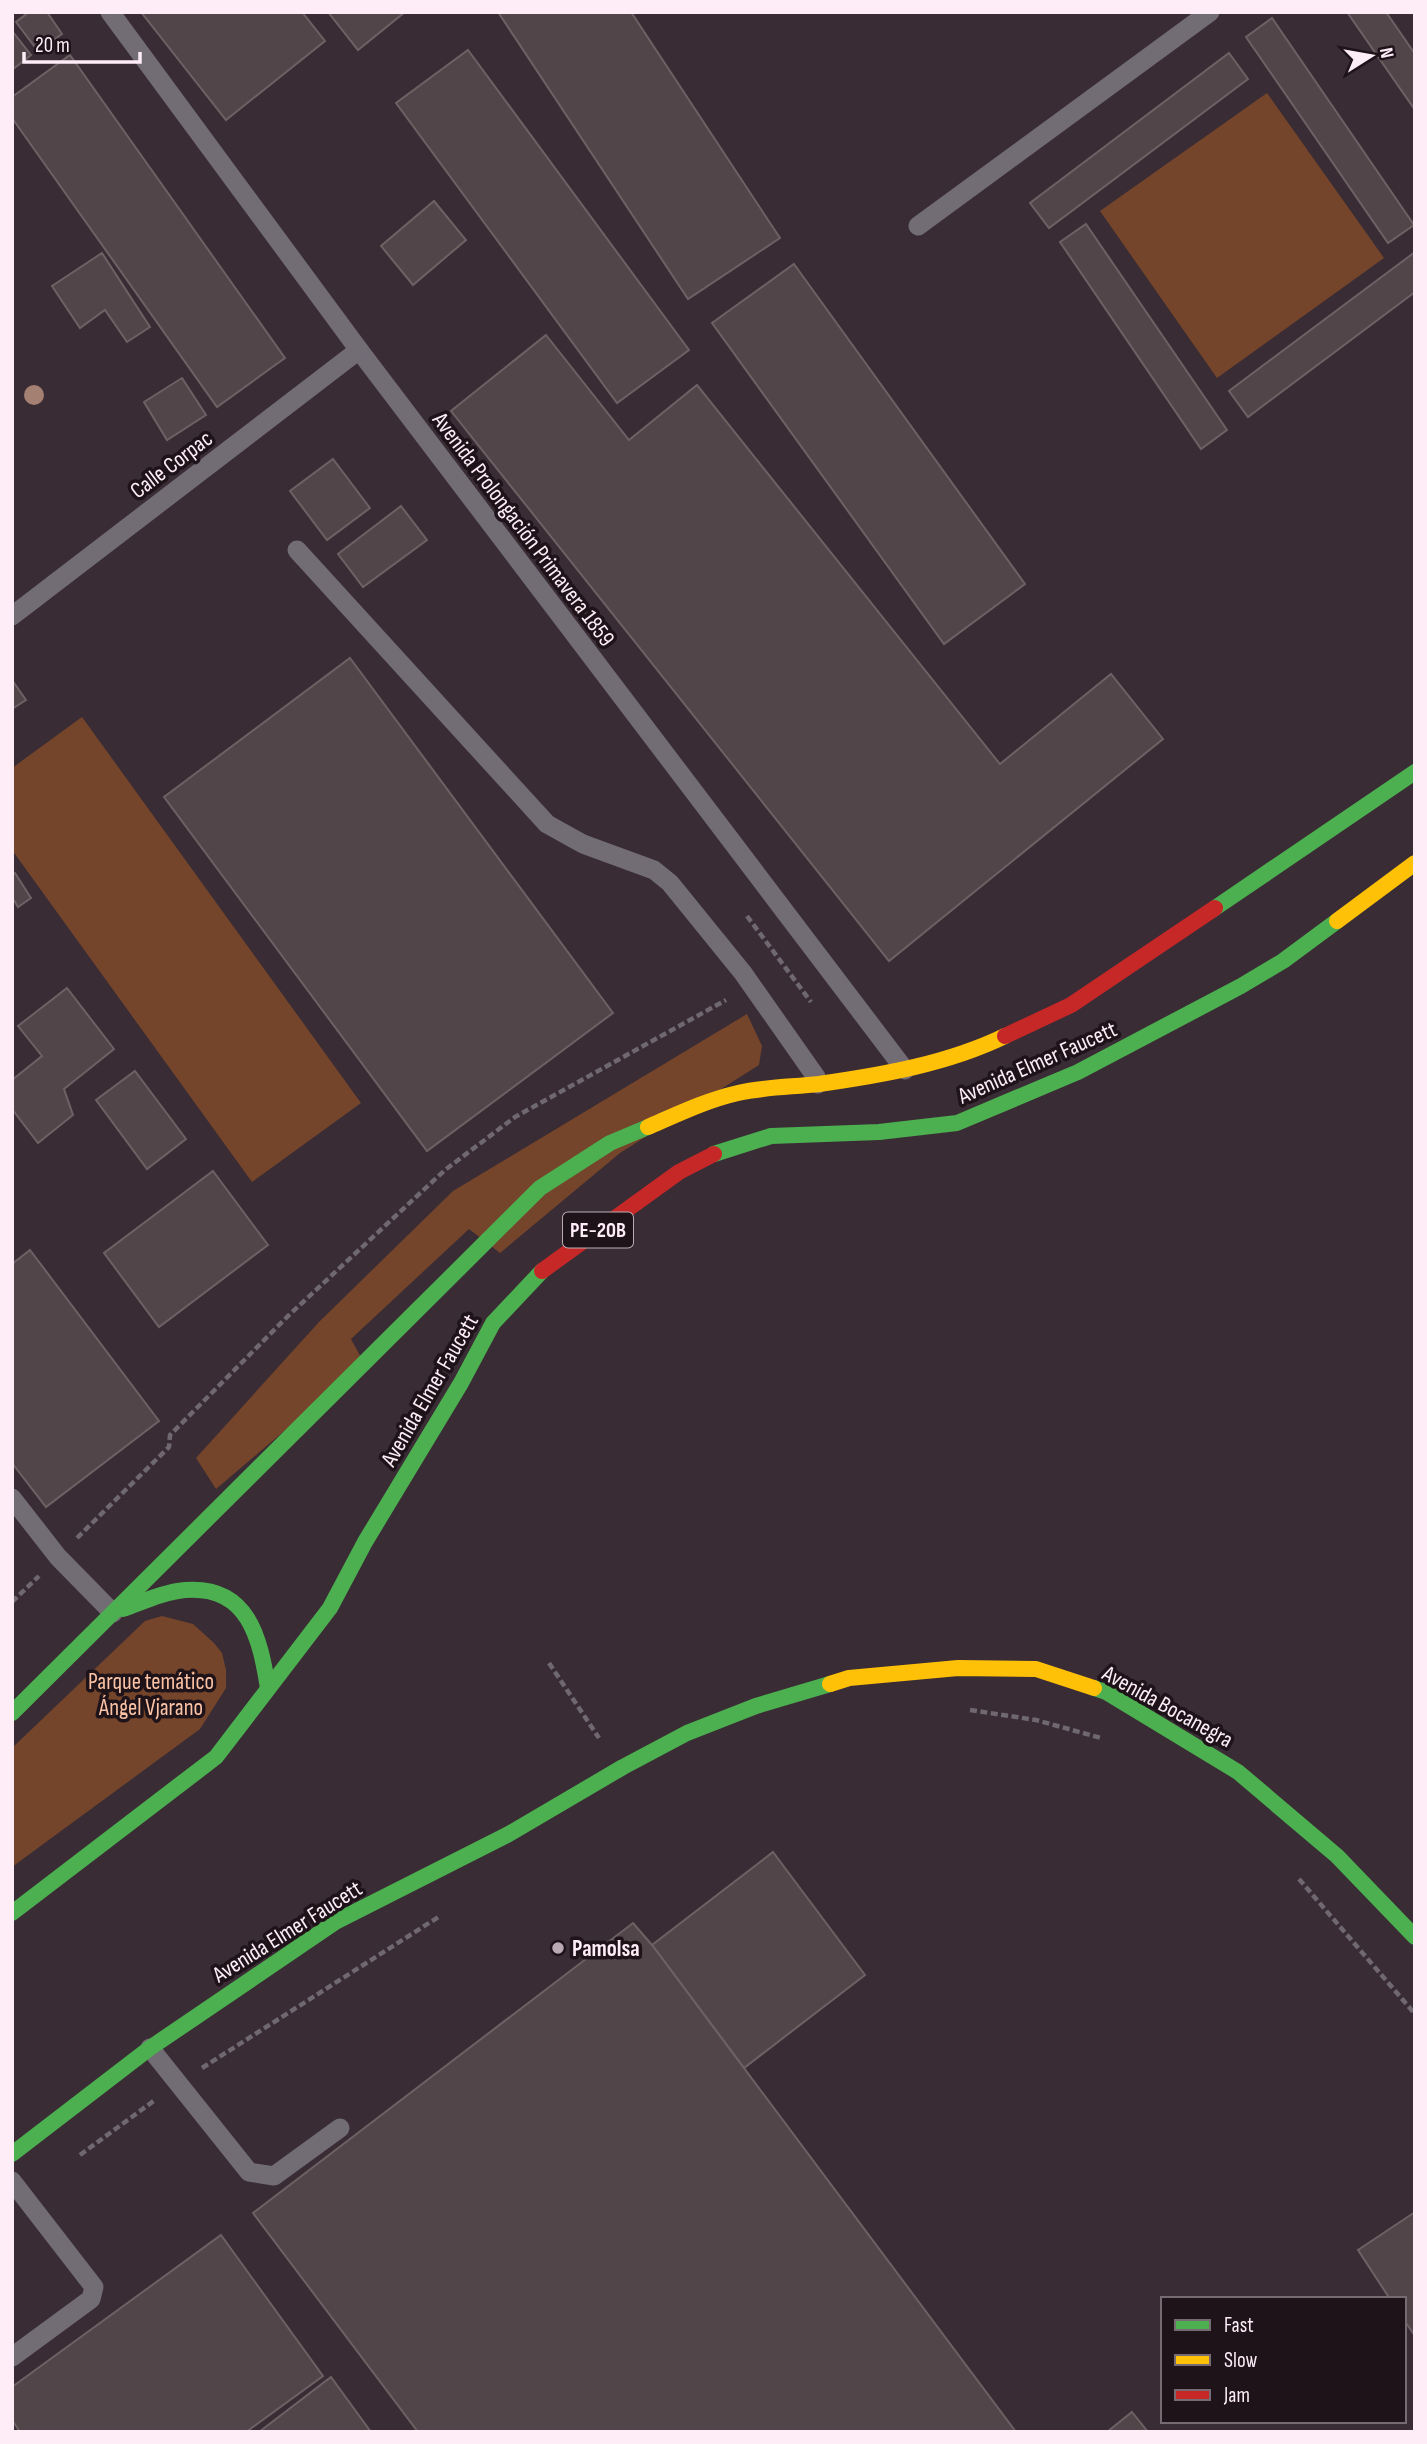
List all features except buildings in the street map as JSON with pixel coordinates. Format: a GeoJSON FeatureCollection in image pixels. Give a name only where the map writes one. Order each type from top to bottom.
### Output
{"type":"FeatureCollection","features":[{"type":"Feature","properties":{"kind":"main road","name":"Avenida Elmer Faucett"},"geometry":{"type":"LineString","coordinates":[[12,1713],[540,1188],[610,1143],[711,1100],[741,1092],[818,1084],[905,1070],[977,1050],[1071,1004],[1415,772]]}},
{"type":"Feature","properties":{"kind":"main road","name":"Avenida Elmer Faucett"},"geometry":{"type":"LineString","coordinates":[[12,1913],[216,1757],[330,1608],[365,1542],[461,1383],[493,1322],[535,1276],[679,1172],[719,1151],[771,1136],[879,1132],[957,1123],[1078,1072],[1283,961],[1415,863]]}},
{"type":"Feature","properties":{"kind":"main road"},"geometry":{"type":"LineString","coordinates":[[113,1613],[170,1592],[209,1592],[225,1597],[241,1608],[253,1626],[262,1648],[268,1688]]}},
{"type":"Feature","properties":{"kind":"main road","name":"Avenida Bocanegra"},"geometry":{"type":"LineString","coordinates":[[756,1706],[849,1678],[958,1668],[1036,1670],[1106,1692],[1238,1772],[1337,1856],[1415,1937]]}},
{"type":"Feature","properties":{"kind":"main road","name":"Avenida Elmer Faucett"},"geometry":{"type":"LineString","coordinates":[[12,2154],[150,2048],[337,1921],[507,1835],[687,1733],[756,1706]]}},
{"type":"Feature","properties":{"kind":"lane","name":"Avenida Prolongación Primavera 1859"},"geometry":{"type":"LineString","coordinates":[[110,12],[359,350],[905,1070]]}},
{"type":"Feature","properties":{"kind":"lane"},"geometry":{"type":"LineString","coordinates":[[918,226],[1209,12]]}},
{"type":"Feature","properties":{"kind":"lane","name":"Calle Corpac"},"geometry":{"type":"LineString","coordinates":[[12,616],[359,350]]}},
{"type":"Feature","properties":{"kind":"lane"},"geometry":{"type":"LineString","coordinates":[[297,550],[547,824],[583,844],[654,870],[687,902],[752,985],[816,1077],[818,1084]]}},
{"type":"Feature","properties":{"kind":"lane"},"geometry":{"type":"LineString","coordinates":[[12,1498],[58,1557],[113,1613]]}},
{"type":"Feature","properties":{"kind":"lane"},"geometry":{"type":"LineString","coordinates":[[150,2048],[249,2172],[274,2176],[340,2127]]}},
{"type":"Feature","properties":{"kind":"lane"},"geometry":{"type":"LineString","coordinates":[[12,2180],[94,2287],[90,2299],[12,2357]]}},
{"type":"Feature","properties":{"kind":"path"},"geometry":{"type":"LineString","coordinates":[[12,1602],[169,1447],[170,1435],[288,1316],[444,1171],[515,1117],[785,967]]}},
{"type":"Feature","properties":{"kind":"path"},"geometry":{"type":"LineString","coordinates":[[549,1663],[591,1728]]}},
{"type":"Feature","properties":{"kind":"path"},"geometry":{"type":"LineString","coordinates":[[969,1710],[1036,1720],[1111,1740]]}},
{"type":"Feature","properties":{"kind":"path"},"geometry":{"type":"LineString","coordinates":[[1298,1878],[1415,2014]]}},
{"type":"Feature","properties":{"kind":"path"},"geometry":{"type":"LineString","coordinates":[[79,2156],[177,2084],[445,1913]]}},
{"type":"Feature","properties":{"kind":"green space"},"geometry":{"type":"Polygon","coordinates":[[[1267,93],[1384,258],[1217,378],[1100,211],[1267,93]]]}},
{"type":"Feature","properties":{"kind":"green space"},"geometry":{"type":"Polygon","coordinates":[[[82,717],[361,1103],[252,1182],[12,850],[12,768],[82,717]]]}},
{"type":"Feature","properties":{"kind":"green space"},"geometry":{"type":"Polygon","coordinates":[[[747,1014],[762,1046],[759,1065],[620,1153],[500,1253],[469,1229],[351,1339],[364,1363],[216,1489],[196,1458],[319,1322],[453,1191],[747,1014]]]}},
{"type":"Feature","properties":{"kind":"green space","name":"Parque temático Ángel Vjarano"},"geometry":{"type":"Polygon","coordinates":[[[162,1616],[193,1624],[214,1643],[222,1653],[226,1688],[200,1729],[12,1867],[12,1748],[145,1621],[162,1616]]]}},
{"type":"Feature","properties":{"kind":"traffic: fast"},"geometry":{"type":"LineString","coordinates":[[1215,908],[1415,772]]}},
{"type":"Feature","properties":{"kind":"traffic: fast"},"geometry":{"type":"LineString","coordinates":[[714,1154],[771,1136],[879,1132],[957,1123],[1078,1072],[1241,986],[1283,961],[1337,921]]}},
{"type":"Feature","properties":{"kind":"traffic: fast"},"geometry":{"type":"LineString","coordinates":[[12,1713],[540,1188],[610,1143],[648,1127]]}},
{"type":"Feature","properties":{"kind":"traffic: fast"},"geometry":{"type":"LineString","coordinates":[[12,1913],[216,1757],[330,1608],[365,1542],[461,1383],[493,1323],[542,1271]]}},
{"type":"Feature","properties":{"kind":"traffic: fast"},"geometry":{"type":"LineString","coordinates":[[123,1609],[177,1591],[207,1591],[224,1596],[248,1619],[261,1651],[268,1688]]}},
{"type":"Feature","properties":{"kind":"traffic: fast"},"geometry":{"type":"LineString","coordinates":[[12,2154],[150,2048],[337,1921],[507,1835],[687,1733],[756,1706],[830,1684]]}},
{"type":"Feature","properties":{"kind":"traffic: fast"},"geometry":{"type":"LineString","coordinates":[[1094,1688],[1106,1692],[1238,1772],[1337,1856],[1415,1937]]}},
{"type":"Feature","properties":{"kind":"traffic: slow"},"geometry":{"type":"LineString","coordinates":[[1337,921],[1415,863]]}},
{"type":"Feature","properties":{"kind":"traffic: slow"},"geometry":{"type":"LineString","coordinates":[[648,1127],[726,1096],[758,1089],[819,1084],[890,1072],[960,1054],[1005,1036]]}},
{"type":"Feature","properties":{"kind":"traffic: slow"},"geometry":{"type":"LineString","coordinates":[[830,1684],[849,1678],[958,1668],[1036,1669],[1094,1688]]}},
{"type":"Feature","properties":{"kind":"traffic: jam"},"geometry":{"type":"LineString","coordinates":[[1005,1036],[1071,1005],[1215,908]]}},
{"type":"Feature","properties":{"kind":"traffic: jam"},"geometry":{"type":"LineString","coordinates":[[542,1271],[679,1172],[714,1154]]}},
{"type":"Feature","properties":{"kind":"place","name":"Pamolsa"},"geometry":{"type":"Point","coordinates":[558,1948]}}]}
